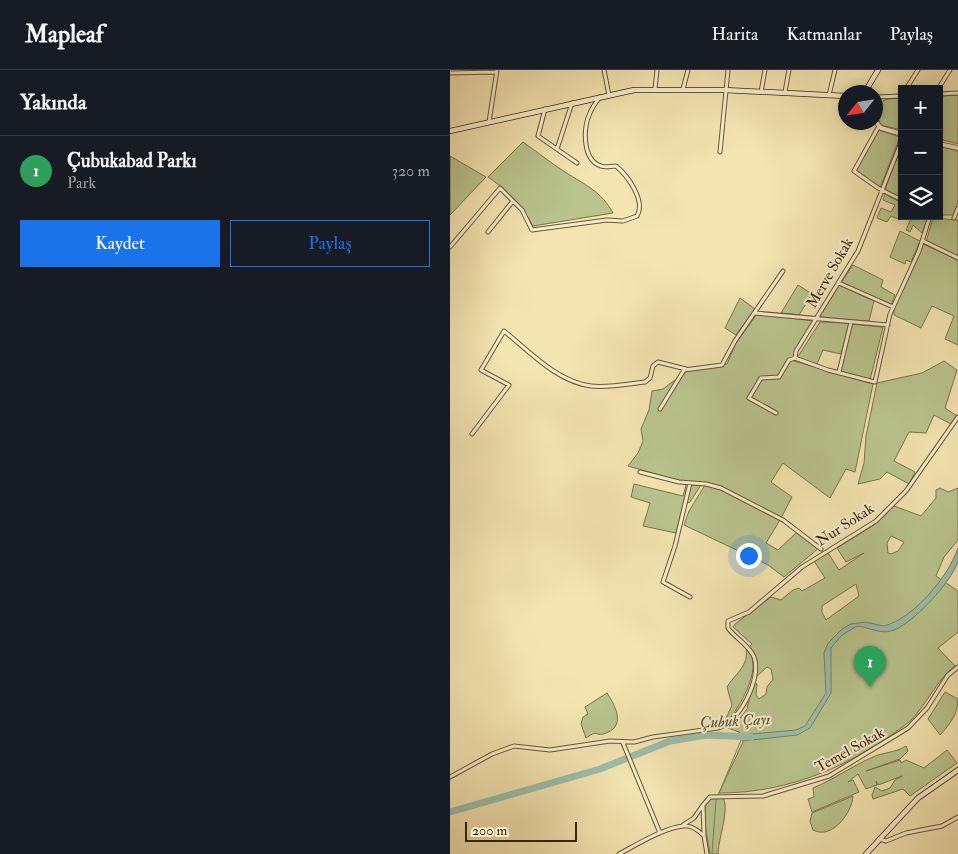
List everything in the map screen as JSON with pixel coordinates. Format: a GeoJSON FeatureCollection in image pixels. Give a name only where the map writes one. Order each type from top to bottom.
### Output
{"type":"FeatureCollection","features":[{"type":"Feature","properties":{"kind":"main road"},"geometry":{"type":"LineString","coordinates":[[869,85],[878,70]]}},
{"type":"Feature","properties":{"kind":"main road"},"geometry":{"type":"LineString","coordinates":[[450,131],[609,94],[654,89],[785,92],[838,96]]}},
{"type":"Feature","properties":{"kind":"main road"},"geometry":{"type":"LineString","coordinates":[[866,854],[918,798],[958,770]]}},
{"type":"Feature","properties":{"kind":"street"},"geometry":{"type":"LineString","coordinates":[[604,70],[609,94]]}},
{"type":"Feature","properties":{"kind":"street"},"geometry":{"type":"LineString","coordinates":[[654,89],[656,70]]}},
{"type":"Feature","properties":{"kind":"street"},"geometry":{"type":"LineString","coordinates":[[683,89],[688,70]]}},
{"type":"Feature","properties":{"kind":"street"},"geometry":{"type":"LineString","coordinates":[[720,152],[724,90],[728,70]]}},
{"type":"Feature","properties":{"kind":"street"},"geometry":{"type":"LineString","coordinates":[[762,92],[765,70]]}},
{"type":"Feature","properties":{"kind":"street"},"geometry":{"type":"LineString","coordinates":[[785,92],[788,70]]}},
{"type":"Feature","properties":{"kind":"street"},"geometry":{"type":"LineString","coordinates":[[829,95],[835,70]]}},
{"type":"Feature","properties":{"kind":"street"},"geometry":{"type":"LineString","coordinates":[[909,85],[918,70]]}},
{"type":"Feature","properties":{"kind":"street"},"geometry":{"type":"LineString","coordinates":[[941,85],[950,70]]}},
{"type":"Feature","properties":{"kind":"street"},"geometry":{"type":"LineString","coordinates":[[450,73],[496,71],[489,122]]}},
{"type":"Feature","properties":{"kind":"street"},"geometry":{"type":"LineString","coordinates":[[943,94],[958,93]]}},
{"type":"Feature","properties":{"kind":"street"},"geometry":{"type":"LineString","coordinates":[[450,247],[500,188],[514,201],[527,219],[532,230],[607,220],[623,221],[637,216],[639,208],[635,192],[627,177],[616,166],[600,166],[592,160],[588,150],[585,133],[587,121],[600,96]]}},
{"type":"Feature","properties":{"kind":"street"},"geometry":{"type":"LineString","coordinates":[[883,97],[898,96]]}},
{"type":"Feature","properties":{"kind":"street"},"geometry":{"type":"LineString","coordinates":[[557,149],[572,103]]}},
{"type":"Feature","properties":{"kind":"street"},"geometry":{"type":"LineString","coordinates":[[545,109],[538,136],[577,163]]}},
{"type":"Feature","properties":{"kind":"street"},"geometry":{"type":"LineString","coordinates":[[883,126],[898,132]]}},
{"type":"Feature","properties":{"kind":"street"},"geometry":{"type":"LineString","coordinates":[[874,130],[854,171],[882,191],[898,198]]}},
{"type":"Feature","properties":{"kind":"street"},"geometry":{"type":"LineString","coordinates":[[943,145],[958,148]]}},
{"type":"Feature","properties":{"kind":"street","name":"Merve Sokak"},"geometry":{"type":"LineString","coordinates":[[776,413],[749,398],[761,378],[779,377],[789,360],[795,358],[796,351],[858,251],[898,150]]}},
{"type":"Feature","properties":{"kind":"street"},"geometry":{"type":"LineString","coordinates":[[488,232],[514,201]]}},
{"type":"Feature","properties":{"kind":"street"},"geometry":{"type":"LineString","coordinates":[[954,218],[958,208]]}},
{"type":"Feature","properties":{"kind":"street"},"geometry":{"type":"LineString","coordinates":[[795,358],[875,382],[893,307],[922,241],[929,220]]}},
{"type":"Feature","properties":{"kind":"street"},"geometry":{"type":"LineString","coordinates":[[922,241],[958,258]]}},
{"type":"Feature","properties":{"kind":"street"},"geometry":{"type":"LineString","coordinates":[[472,434],[510,385],[481,370],[504,331],[552,369],[585,385],[596,386],[645,382],[650,378],[653,366],[658,362],[686,369],[722,365],[783,271]]}},
{"type":"Feature","properties":{"kind":"street"},"geometry":{"type":"LineString","coordinates":[[839,283],[893,307]]}},
{"type":"Feature","properties":{"kind":"street"},"geometry":{"type":"LineString","coordinates":[[755,313],[888,326]]}},
{"type":"Feature","properties":{"kind":"street"},"geometry":{"type":"LineString","coordinates":[[839,372],[850,322]]}},
{"type":"Feature","properties":{"kind":"street"},"geometry":{"type":"LineString","coordinates":[[660,409],[680,374],[686,369]]}},
{"type":"Feature","properties":{"kind":"street","name":"Nur Sokak"},"geometry":{"type":"LineString","coordinates":[[623,743],[718,728],[731,722],[749,693],[755,660],[748,648],[730,631],[727,623],[749,612],[802,567],[876,521],[906,491],[958,417]]}},
{"type":"Feature","properties":{"kind":"street"},"geometry":{"type":"LineString","coordinates":[[640,472],[690,483],[713,485],[747,500],[802,532],[821,549]]}},
{"type":"Feature","properties":{"kind":"street"},"geometry":{"type":"LineString","coordinates":[[690,483],[675,546],[663,582],[690,597]]}},
{"type":"Feature","properties":{"kind":"street","name":"Temel Sokak"},"geometry":{"type":"LineString","coordinates":[[704,805],[710,797],[762,796],[829,776],[908,728],[927,708],[948,674],[958,667]]}},
{"type":"Feature","properties":{"kind":"street"},"geometry":{"type":"LineString","coordinates":[[450,777],[492,754],[514,746],[550,750],[610,740],[623,743],[629,762],[660,833]]}},
{"type":"Feature","properties":{"kind":"street"},"geometry":{"type":"LineString","coordinates":[[619,854],[660,833],[683,826],[694,818],[704,805]]}},
{"type":"Feature","properties":{"kind":"street"},"geometry":{"type":"LineString","coordinates":[[704,805],[704,836],[707,854]]}},
{"type":"Feature","properties":{"kind":"street"},"geometry":{"type":"LineString","coordinates":[[879,839],[886,841],[906,833],[942,826],[958,817]]}},
{"type":"Feature","properties":{"kind":"street"},"geometry":{"type":"LineString","coordinates":[[683,826],[691,827],[704,836]]}},
{"type":"Feature","properties":{"kind":"green space"},"geometry":{"type":"Polygon","coordinates":[[[958,95],[958,144],[943,140],[943,96],[958,95]]]}},
{"type":"Feature","properties":{"kind":"green space"},"geometry":{"type":"Polygon","coordinates":[[[898,98],[898,129],[883,125],[883,101],[898,98]]]}},
{"type":"Feature","properties":{"kind":"green space"},"geometry":{"type":"Polygon","coordinates":[[[878,130],[898,136],[898,142],[880,188],[856,171],[878,130]]]}},
{"type":"Feature","properties":{"kind":"green space"},"geometry":{"type":"Polygon","coordinates":[[[523,142],[592,189],[603,199],[613,213],[533,226],[513,198],[488,177],[523,142]]]}},
{"type":"Feature","properties":{"kind":"green space"},"geometry":{"type":"Polygon","coordinates":[[[943,147],[958,151],[958,201],[954,215],[943,215],[943,147]]]}},
{"type":"Feature","properties":{"kind":"green space"},"geometry":{"type":"Polygon","coordinates":[[[898,154],[898,196],[885,190],[898,154]]]}},
{"type":"Feature","properties":{"kind":"green space"},"geometry":{"type":"Polygon","coordinates":[[[450,156],[486,177],[450,215],[450,156]]]}},
{"type":"Feature","properties":{"kind":"green space"},"geometry":{"type":"Polygon","coordinates":[[[885,194],[898,201],[898,219],[891,216],[887,222],[877,218],[881,208],[891,212],[895,205],[883,200],[885,194]]]}},
{"type":"Feature","properties":{"kind":"green space"},"geometry":{"type":"Polygon","coordinates":[[[910,220],[927,221],[922,233],[913,225],[910,232],[906,230],[910,220]]]}},
{"type":"Feature","properties":{"kind":"green space"},"geometry":{"type":"Polygon","coordinates":[[[932,220],[958,220],[958,256],[926,242],[932,220]]]}},
{"type":"Feature","properties":{"kind":"green space"},"geometry":{"type":"Polygon","coordinates":[[[900,231],[920,241],[911,262],[906,260],[905,264],[890,257],[900,231]]]}},
{"type":"Feature","properties":{"kind":"green space"},"geometry":{"type":"Polygon","coordinates":[[[923,244],[958,260],[958,345],[945,339],[954,316],[932,306],[921,328],[894,315],[894,308],[923,244]]]}},
{"type":"Feature","properties":{"kind":"green space"},"geometry":{"type":"Polygon","coordinates":[[[853,265],[883,280],[881,287],[895,295],[891,305],[841,283],[853,265]]]}},
{"type":"Feature","properties":{"kind":"green space"},"geometry":{"type":"Polygon","coordinates":[[[798,285],[812,294],[799,315],[781,313],[798,285]]]}},
{"type":"Feature","properties":{"kind":"green space"},"geometry":{"type":"Polygon","coordinates":[[[839,285],[874,301],[869,321],[819,318],[839,285]]]}},
{"type":"Feature","properties":{"kind":"green space"},"geometry":{"type":"Polygon","coordinates":[[[740,298],[755,309],[736,335],[725,328],[740,298]]]}},
{"type":"Feature","properties":{"kind":"green space"},"geometry":{"type":"Polygon","coordinates":[[[757,314],[814,321],[795,351],[794,361],[873,384],[855,472],[846,469],[830,498],[783,463],[771,482],[792,497],[781,518],[712,484],[683,482],[628,466],[638,453],[643,441],[641,429],[649,410],[652,391],[663,389],[687,371],[727,364],[736,343],[757,314]]]}},
{"type":"Feature","properties":{"kind":"green space"},"geometry":{"type":"Polygon","coordinates":[[[820,322],[849,323],[841,354],[823,350],[817,364],[797,358],[820,322]]]}},
{"type":"Feature","properties":{"kind":"green space"},"geometry":{"type":"Polygon","coordinates":[[[851,324],[883,327],[870,380],[841,371],[851,324]]]}},
{"type":"Feature","properties":{"kind":"green space"},"geometry":{"type":"Polygon","coordinates":[[[944,361],[957,370],[945,408],[957,416],[951,424],[934,415],[926,433],[909,432],[894,461],[915,472],[909,484],[887,472],[880,479],[858,484],[864,463],[866,436],[877,383],[922,373],[944,361]]]}},
{"type":"Feature","properties":{"kind":"green space"},"geometry":{"type":"Polygon","coordinates":[[[634,484],[683,496],[686,485],[701,485],[690,502],[683,505],[676,533],[643,526],[650,503],[631,497],[634,484]]]}},
{"type":"Feature","properties":{"kind":"green space"},"geometry":{"type":"Polygon","coordinates":[[[705,485],[720,489],[780,520],[766,543],[778,550],[798,531],[819,548],[784,577],[768,565],[684,525],[689,511],[705,485]]]}},
{"type":"Feature","properties":{"kind":"green space"},"geometry":{"type":"Polygon","coordinates":[[[940,488],[948,492],[958,488],[958,540],[944,557],[936,576],[958,591],[958,632],[938,648],[955,666],[942,678],[909,722],[866,751],[820,774],[796,782],[746,792],[719,793],[743,742],[739,732],[728,728],[747,709],[753,682],[757,684],[756,695],[759,699],[766,694],[767,687],[773,679],[771,669],[767,667],[755,678],[756,660],[749,651],[753,668],[748,688],[732,715],[724,723],[732,705],[727,687],[743,666],[746,650],[752,644],[733,627],[735,624],[771,597],[781,600],[793,590],[799,588],[802,591],[825,578],[814,561],[828,553],[839,570],[864,553],[846,562],[837,548],[874,525],[894,506],[921,516],[936,498],[936,490],[940,488]],[[891,536],[887,543],[888,553],[891,554],[898,551],[904,542],[891,536]],[[856,584],[822,606],[822,612],[826,620],[859,596],[856,584]]]}},
{"type":"Feature","properties":{"kind":"green space"},"geometry":{"type":"Polygon","coordinates":[[[945,692],[958,699],[958,704],[953,719],[940,735],[928,719],[945,692]]]}},
{"type":"Feature","properties":{"kind":"green space"},"geometry":{"type":"Polygon","coordinates":[[[607,693],[616,711],[617,722],[615,727],[603,734],[595,733],[586,738],[581,724],[583,717],[588,714],[585,707],[607,693]]]}},
{"type":"Feature","properties":{"kind":"green space"},"geometry":{"type":"Polygon","coordinates":[[[906,746],[908,751],[900,759],[866,771],[900,760],[901,763],[906,760],[924,768],[947,750],[957,763],[910,796],[903,789],[873,799],[872,795],[875,787],[882,791],[890,788],[895,780],[902,776],[878,785],[876,781],[877,785],[866,789],[858,774],[848,782],[853,780],[859,792],[812,812],[808,799],[814,797],[813,788],[873,757],[906,746]]]}},
{"type":"Feature","properties":{"kind":"green space"},"geometry":{"type":"Polygon","coordinates":[[[853,796],[849,810],[840,823],[827,831],[813,830],[810,821],[812,813],[853,796]]]}},
{"type":"Feature","properties":{"kind":"green space"},"geometry":{"type":"Polygon","coordinates":[[[723,798],[725,809],[718,854],[710,854],[705,826],[706,804],[709,799],[723,798]]]}},
{"type":"Feature","properties":{"kind":"shaded area"},"geometry":{"type":"Polygon","coordinates":[[[958,548],[958,560],[949,579],[931,601],[909,621],[899,628],[887,632],[857,626],[842,635],[831,648],[831,693],[810,728],[797,735],[743,741],[741,735],[796,730],[805,726],[826,693],[824,653],[828,643],[842,629],[851,624],[865,622],[884,626],[907,615],[938,583],[958,548]]]}},
{"type":"Feature","properties":{"kind":"waterway","name":"Çubuk Çayı"},"geometry":{"type":"LineString","coordinates":[[450,812],[600,769],[670,741],[707,735],[751,737]]}},
{"type":"Feature","properties":{"kind":"waterway"},"geometry":{"type":"LineString","coordinates":[[712,854],[716,800],[742,738]]}},
{"type":"Feature","properties":{"kind":"place","name":"Çubukabad Parkı"},"geometry":{"type":"Point","coordinates":[870,687]}}]}
